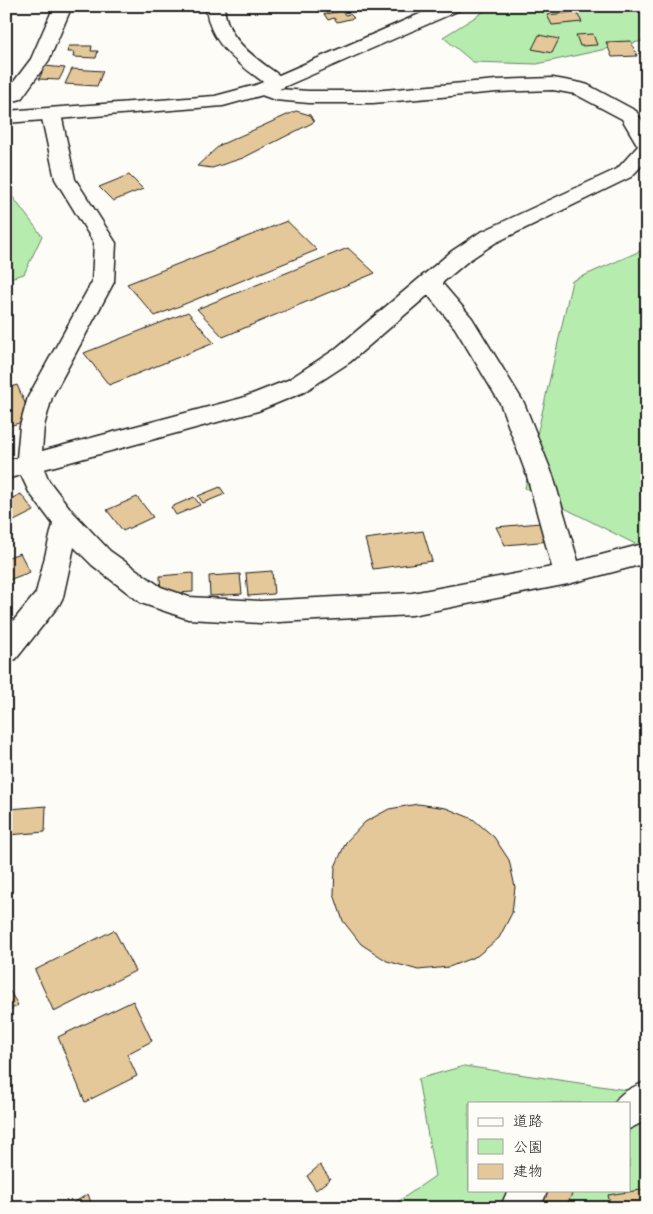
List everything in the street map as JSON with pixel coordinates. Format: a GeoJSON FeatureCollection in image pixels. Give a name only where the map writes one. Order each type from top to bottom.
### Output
{"type":"FeatureCollection","features":[{"type":"Feature","properties":{"kind":"street"},"geometry":{"type":"LineString","coordinates":[[29,116],[10,91],[40,60],[63,6]]}},
{"type":"Feature","properties":{"kind":"street"},"geometry":{"type":"LineString","coordinates":[[215,6],[223,36],[234,50],[270,86],[275,94],[309,97],[373,97],[497,86],[553,84],[581,89],[630,115],[647,144]]}},
{"type":"Feature","properties":{"kind":"street"},"geometry":{"type":"LineString","coordinates":[[6,118],[216,102],[270,86],[454,6]]}},
{"type":"Feature","properties":{"kind":"street"},"geometry":{"type":"LineString","coordinates":[[17,466],[32,426],[40,397],[103,282],[105,243],[65,179],[51,114]]}},
{"type":"Feature","properties":{"kind":"street"},"geometry":{"type":"LineString","coordinates":[[17,466],[77,452],[124,437],[142,435],[249,405],[296,386],[342,356],[460,256],[487,238],[624,173],[647,148]]}},
{"type":"Feature","properties":{"kind":"street"},"geometry":{"type":"LineString","coordinates":[[429,282],[464,323],[512,402],[540,476],[568,574]]}},
{"type":"Feature","properties":{"kind":"street"},"geometry":{"type":"LineString","coordinates":[[17,466],[38,485],[67,522],[101,558],[151,595],[188,608],[260,612],[412,604],[568,574],[647,553]]}},
{"type":"Feature","properties":{"kind":"street"},"geometry":{"type":"LineString","coordinates":[[6,651],[49,597],[67,522]]}},
{"type":"Feature","properties":{"kind":"street"},"geometry":{"type":"LineString","coordinates":[[630,1110],[647,1099]]}},
{"type":"Feature","properties":{"kind":"street"},"geometry":{"type":"LineString","coordinates":[[518,1208],[529,1192]]}},
{"type":"Feature","properties":{"kind":"green space"},"geometry":{"type":"Polygon","coordinates":[[[493,6],[647,6],[647,40],[537,64],[473,62],[443,37],[493,6]]]}},
{"type":"Feature","properties":{"kind":"green space"},"geometry":{"type":"Polygon","coordinates":[[[6,188],[42,236],[24,274],[6,279],[6,188]]]}},
{"type":"Feature","properties":{"kind":"green space"},"geometry":{"type":"Polygon","coordinates":[[[647,248],[647,550],[525,488],[572,281],[647,248]]]}},
{"type":"Feature","properties":{"kind":"green space"},"geometry":{"type":"Polygon","coordinates":[[[464,1066],[647,1093],[647,1208],[389,1208],[435,1176],[418,1079],[464,1066]]]}},
{"type":"Feature","properties":{"kind":"building"},"geometry":{"type":"Polygon","coordinates":[[[369,6],[396,6],[397,8],[375,13],[369,6]]]}},
{"type":"Feature","properties":{"kind":"building"},"geometry":{"type":"Polygon","coordinates":[[[342,11],[345,15],[350,14],[354,18],[337,22],[334,18],[328,20],[324,14],[342,11]]]}},
{"type":"Feature","properties":{"kind":"building"},"geometry":{"type":"Polygon","coordinates":[[[576,12],[582,22],[552,25],[547,15],[576,12]]]}},
{"type":"Feature","properties":{"kind":"building"},"geometry":{"type":"Polygon","coordinates":[[[593,34],[597,45],[580,46],[576,35],[593,34]]]}},
{"type":"Feature","properties":{"kind":"building"},"geometry":{"type":"Polygon","coordinates":[[[539,35],[559,39],[552,53],[532,49],[539,35]]]}},
{"type":"Feature","properties":{"kind":"building"},"geometry":{"type":"Polygon","coordinates":[[[631,41],[637,56],[612,57],[606,42],[631,41]]]}},
{"type":"Feature","properties":{"kind":"building"},"geometry":{"type":"Polygon","coordinates":[[[69,46],[92,46],[91,51],[98,51],[96,58],[73,57],[74,52],[67,52],[69,46]]]}},
{"type":"Feature","properties":{"kind":"building"},"geometry":{"type":"Polygon","coordinates":[[[45,66],[65,68],[59,80],[39,79],[45,66]]]}},
{"type":"Feature","properties":{"kind":"building"},"geometry":{"type":"Polygon","coordinates":[[[72,69],[103,71],[97,86],[65,84],[72,69]]]}},
{"type":"Feature","properties":{"kind":"building"},"geometry":{"type":"Polygon","coordinates":[[[296,111],[310,115],[314,122],[243,158],[212,168],[197,166],[220,145],[296,111]]]}},
{"type":"Feature","properties":{"kind":"building"},"geometry":{"type":"Polygon","coordinates":[[[129,175],[143,189],[113,201],[99,187],[129,175]]]}},
{"type":"Feature","properties":{"kind":"building"},"geometry":{"type":"Polygon","coordinates":[[[287,221],[317,250],[155,316],[127,284],[287,221]]]}},
{"type":"Feature","properties":{"kind":"building"},"geometry":{"type":"Polygon","coordinates":[[[348,248],[375,273],[223,337],[197,309],[348,248]]]}},
{"type":"Feature","properties":{"kind":"building"},"geometry":{"type":"Polygon","coordinates":[[[188,312],[214,343],[109,385],[84,353],[188,312]]]}},
{"type":"Feature","properties":{"kind":"building"},"geometry":{"type":"Polygon","coordinates":[[[17,385],[32,419],[6,427],[6,389],[17,385]]]}},
{"type":"Feature","properties":{"kind":"building"},"geometry":{"type":"Polygon","coordinates":[[[220,487],[225,494],[203,503],[198,496],[220,487]]]}},
{"type":"Feature","properties":{"kind":"building"},"geometry":{"type":"Polygon","coordinates":[[[21,494],[34,511],[6,525],[6,501],[21,494]]]}},
{"type":"Feature","properties":{"kind":"building"},"geometry":{"type":"Polygon","coordinates":[[[137,497],[153,517],[123,531],[107,510],[137,497]]]}},
{"type":"Feature","properties":{"kind":"building"},"geometry":{"type":"Polygon","coordinates":[[[194,497],[200,505],[176,515],[171,507],[194,497]]]}},
{"type":"Feature","properties":{"kind":"building"},"geometry":{"type":"Polygon","coordinates":[[[540,523],[550,541],[505,545],[496,527],[540,523]]]}},
{"type":"Feature","properties":{"kind":"building"},"geometry":{"type":"Polygon","coordinates":[[[423,531],[432,561],[373,569],[365,539],[423,531]]]}},
{"type":"Feature","properties":{"kind":"building"},"geometry":{"type":"Polygon","coordinates":[[[20,553],[30,572],[6,581],[6,558],[20,553]]]}},
{"type":"Feature","properties":{"kind":"building"},"geometry":{"type":"Polygon","coordinates":[[[272,571],[274,594],[248,596],[246,573],[272,571]]]}},
{"type":"Feature","properties":{"kind":"building"},"geometry":{"type":"Polygon","coordinates":[[[193,573],[193,592],[161,594],[160,576],[193,573]]]}},
{"type":"Feature","properties":{"kind":"building"},"geometry":{"type":"Polygon","coordinates":[[[240,574],[242,594],[210,596],[209,576],[240,574]]]}},
{"type":"Feature","properties":{"kind":"building"},"geometry":{"type":"Polygon","coordinates":[[[418,804],[446,808],[473,819],[494,837],[509,860],[515,887],[512,913],[499,938],[477,956],[449,967],[418,970],[387,961],[361,944],[343,921],[334,894],[335,867],[346,842],[365,822],[389,809],[418,804]]]}},
{"type":"Feature","properties":{"kind":"building"},"geometry":{"type":"Polygon","coordinates":[[[46,806],[45,832],[8,835],[9,809],[46,806]]]}},
{"type":"Feature","properties":{"kind":"building"},"geometry":{"type":"Polygon","coordinates":[[[114,930],[135,971],[54,1012],[35,970],[114,930]]]}},
{"type":"Feature","properties":{"kind":"building"},"geometry":{"type":"Polygon","coordinates":[[[6,985],[18,1005],[6,1013],[6,985]]]}},
{"type":"Feature","properties":{"kind":"building"},"geometry":{"type":"Polygon","coordinates":[[[133,1001],[152,1041],[127,1054],[137,1076],[85,1102],[58,1037],[133,1001]]]}},
{"type":"Feature","properties":{"kind":"building"},"geometry":{"type":"Polygon","coordinates":[[[320,1165],[330,1179],[316,1190],[307,1176],[320,1165]]]}},
{"type":"Feature","properties":{"kind":"building"},"geometry":{"type":"Polygon","coordinates":[[[647,1189],[647,1208],[611,1208],[608,1195],[647,1189]]]}},
{"type":"Feature","properties":{"kind":"building"},"geometry":{"type":"Polygon","coordinates":[[[543,1192],[573,1192],[565,1208],[535,1208],[543,1192]]]}},
{"type":"Feature","properties":{"kind":"building"},"geometry":{"type":"Polygon","coordinates":[[[88,1194],[93,1208],[65,1208],[88,1194]]]}}]}
